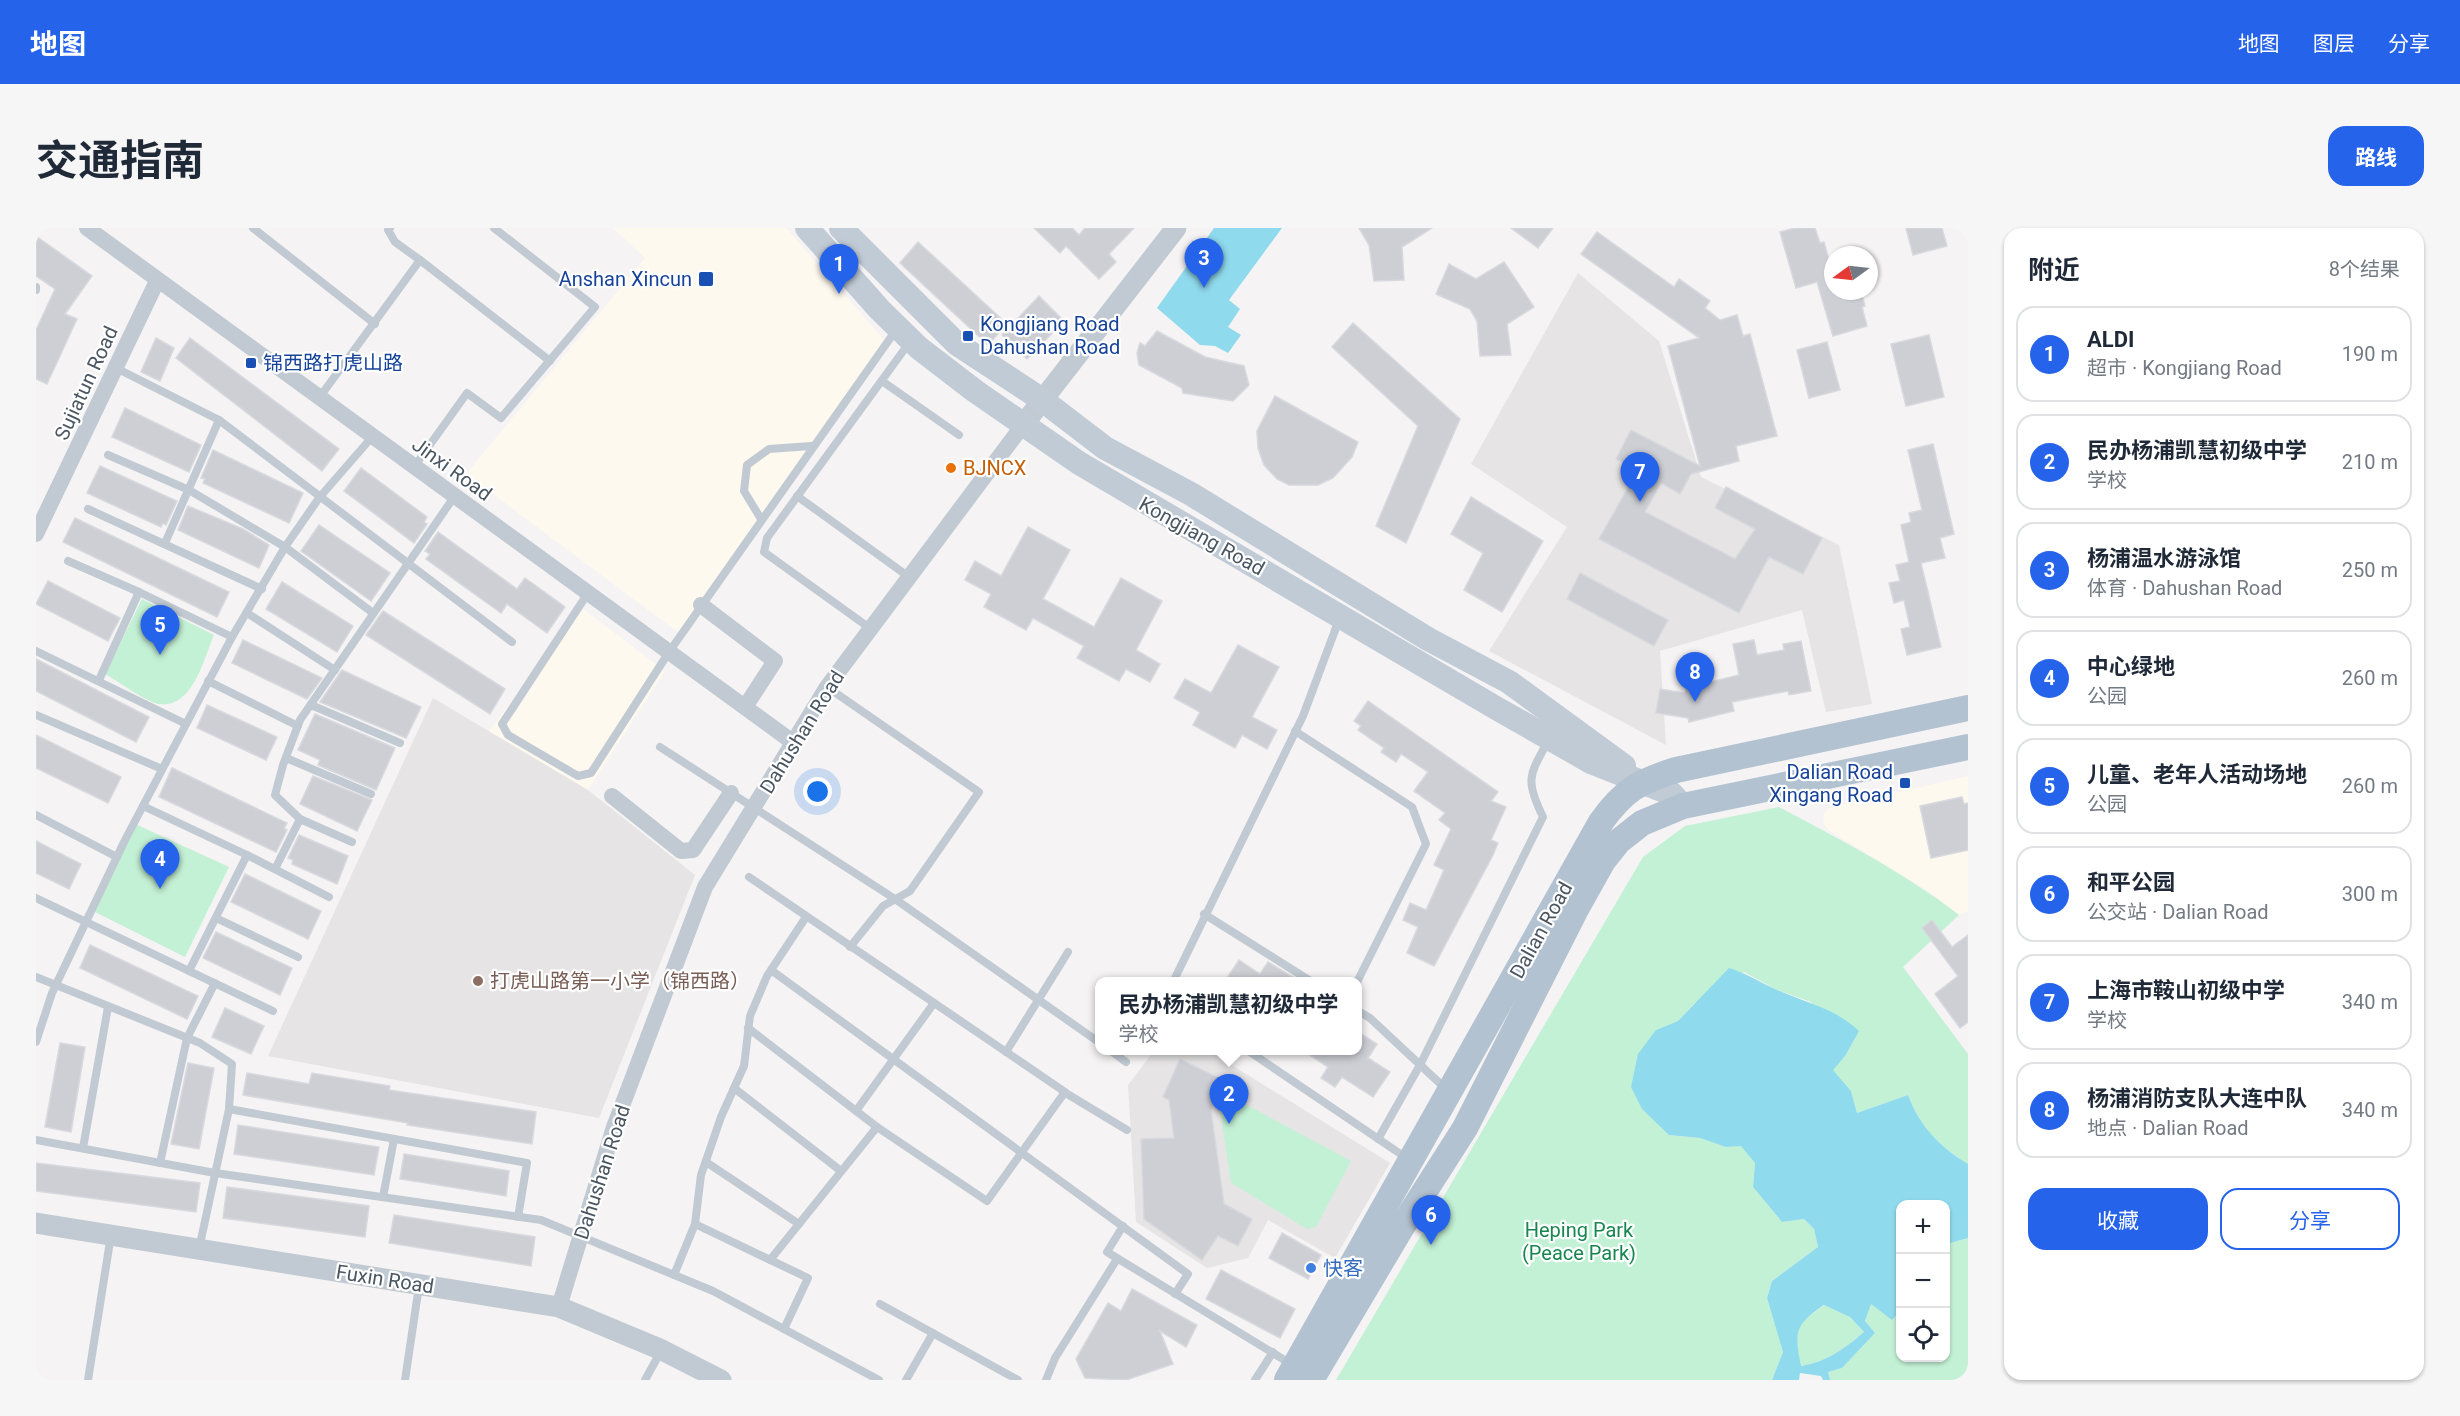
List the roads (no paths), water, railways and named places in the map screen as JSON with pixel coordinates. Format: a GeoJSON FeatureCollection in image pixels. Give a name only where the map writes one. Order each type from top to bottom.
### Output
{"type":"FeatureCollection","features":[{"type":"Feature","properties":{"kind":"main road","name":"Kongjiang Road"},"geometry":{"type":"LineString","coordinates":[[807,228],[905,334],[1023,425],[1140,501],[1550,739],[1591,762],[1643,780],[1672,794],[1683,806]]}},
{"type":"Feature","properties":{"kind":"main road","name":"Kongjiang Road"},"geometry":{"type":"LineString","coordinates":[[841,228],[957,344],[1041,399],[1105,448],[1191,494],[1428,639],[1509,682],[1643,780]]}},
{"type":"Feature","properties":{"kind":"main road","name":"Dalian Road"},"geometry":{"type":"LineString","coordinates":[[1297,1375],[1410,1161],[1601,822],[1616,801],[1643,780],[1733,757],[1844,736],[1968,708]]}},
{"type":"Feature","properties":{"kind":"main road","name":"Dalian Road"},"geometry":{"type":"LineString","coordinates":[[1297,1375],[1400,1230],[1465,1128],[1575,911],[1604,861],[1619,841],[1642,823],[1683,806],[1968,747]]}},
{"type":"Feature","properties":{"kind":"street","name":"Jinxi Road"},"geometry":{"type":"LineString","coordinates":[[87,228],[794,743]]}},
{"type":"Feature","properties":{"kind":"street","name":"Dahushan Road"},"geometry":{"type":"LineString","coordinates":[[559,1307],[614,1127],[705,886],[827,687],[1041,399],[1176,228]]}},
{"type":"Feature","properties":{"kind":"street","name":"Sujiatun Road"},"geometry":{"type":"LineString","coordinates":[[36,534],[157,281]]}},
{"type":"Feature","properties":{"kind":"street"},"geometry":{"type":"LineString","coordinates":[[701,605],[775,662],[745,707]]}},
{"type":"Feature","properties":{"kind":"street"},"geometry":{"type":"LineString","coordinates":[[612,796],[681,851],[693,850],[732,792]]}},
{"type":"Feature","properties":{"kind":"street","name":"Fuxin Road"},"geometry":{"type":"LineString","coordinates":[[36,1223],[559,1307],[662,1350],[721,1380]]}},
{"type":"Feature","properties":{"kind":"lane"},"geometry":{"type":"LineString","coordinates":[[253,228],[375,324]]}},
{"type":"Feature","properties":{"kind":"lane"},"geometry":{"type":"LineString","coordinates":[[390,228],[388,230],[395,242],[550,361]]}},
{"type":"Feature","properties":{"kind":"lane"},"geometry":{"type":"LineString","coordinates":[[414,467],[467,393],[501,418],[595,307],[494,228]]}},
{"type":"Feature","properties":{"kind":"lane"},"geometry":{"type":"LineString","coordinates":[[318,398],[375,324],[420,260]]}},
{"type":"Feature","properties":{"kind":"lane"},"geometry":{"type":"LineString","coordinates":[[871,628],[764,552],[767,538],[882,381],[905,334]]}},
{"type":"Feature","properties":{"kind":"lane"},"geometry":{"type":"LineString","coordinates":[[588,593],[502,724],[508,735],[578,776],[591,773],[669,652],[812,446],[905,334]]}},
{"type":"Feature","properties":{"kind":"lane"},"geometry":{"type":"LineString","coordinates":[[116,368],[219,420],[512,642]]}},
{"type":"Feature","properties":{"kind":"lane"},"geometry":{"type":"LineString","coordinates":[[882,381],[959,435]]}},
{"type":"Feature","properties":{"kind":"lane"},"geometry":{"type":"LineString","coordinates":[[165,543],[219,420]]}},
{"type":"Feature","properties":{"kind":"lane"},"geometry":{"type":"LineString","coordinates":[[36,1042],[55,986],[85,923],[143,806],[232,637],[285,547],[319,498],[372,437]]}},
{"type":"Feature","properties":{"kind":"lane"},"geometry":{"type":"LineString","coordinates":[[761,519],[744,491],[747,465],[769,449],[812,446]]}},
{"type":"Feature","properties":{"kind":"lane"},"geometry":{"type":"LineString","coordinates":[[108,455],[189,490],[285,547],[373,613]]}},
{"type":"Feature","properties":{"kind":"lane"},"geometry":{"type":"LineString","coordinates":[[798,496],[909,577]]}},
{"type":"Feature","properties":{"kind":"lane"},"geometry":{"type":"LineString","coordinates":[[352,842],[300,819],[275,795],[298,726],[454,497]]}},
{"type":"Feature","properties":{"kind":"lane"},"geometry":{"type":"LineString","coordinates":[[88,509],[262,589]]}},
{"type":"Feature","properties":{"kind":"lane"},"geometry":{"type":"LineString","coordinates":[[68,561],[232,637]]}},
{"type":"Feature","properties":{"kind":"lane"},"geometry":{"type":"LineString","coordinates":[[99,680],[139,592]]}},
{"type":"Feature","properties":{"kind":"lane"},"geometry":{"type":"LineString","coordinates":[[247,613],[334,670]]}},
{"type":"Feature","properties":{"kind":"lane"},"geometry":{"type":"LineString","coordinates":[[1175,977],[1295,731],[1341,617]]}},
{"type":"Feature","properties":{"kind":"lane"},"geometry":{"type":"LineString","coordinates":[[36,651],[186,724]]}},
{"type":"Feature","properties":{"kind":"lane"},"geometry":{"type":"LineString","coordinates":[[208,681],[298,726]]}},
{"type":"Feature","properties":{"kind":"lane"},"geometry":{"type":"LineString","coordinates":[[827,687],[979,792],[910,891],[883,906],[850,947]]}},
{"type":"Feature","properties":{"kind":"lane"},"geometry":{"type":"LineString","coordinates":[[311,705],[400,743]]}},
{"type":"Feature","properties":{"kind":"lane"},"geometry":{"type":"LineString","coordinates":[[36,715],[162,770]]}},
{"type":"Feature","properties":{"kind":"lane"},"geometry":{"type":"LineString","coordinates":[[1295,731],[1412,807],[1426,844],[1359,977]]}},
{"type":"Feature","properties":{"kind":"lane"},"geometry":{"type":"LineString","coordinates":[[1378,1139],[1420,1065],[1543,817],[1534,800],[1530,774],[1550,739]]}},
{"type":"Feature","properties":{"kind":"lane"},"geometry":{"type":"LineString","coordinates":[[660,747],[895,898],[1095,1040]]}},
{"type":"Feature","properties":{"kind":"lane"},"geometry":{"type":"LineString","coordinates":[[286,758],[371,794]]}},
{"type":"Feature","properties":{"kind":"lane"},"geometry":{"type":"LineString","coordinates":[[143,806],[329,897]]}},
{"type":"Feature","properties":{"kind":"lane"},"geometry":{"type":"LineString","coordinates":[[36,815],[117,857]]}},
{"type":"Feature","properties":{"kind":"lane"},"geometry":{"type":"LineString","coordinates":[[275,869],[300,819]]}},
{"type":"Feature","properties":{"kind":"lane"},"geometry":{"type":"LineString","coordinates":[[189,971],[247,855]]}},
{"type":"Feature","properties":{"kind":"lane"},"geometry":{"type":"LineString","coordinates":[[749,877],[1064,1092],[1127,1130]]}},
{"type":"Feature","properties":{"kind":"lane"},"geometry":{"type":"LineString","coordinates":[[36,898],[273,1011]]}},
{"type":"Feature","properties":{"kind":"lane"},"geometry":{"type":"LineString","coordinates":[[1204,914],[1306,977]]}},
{"type":"Feature","properties":{"kind":"lane"},"geometry":{"type":"LineString","coordinates":[[674,1275],[695,1224],[706,1162],[744,1066],[750,1016],[771,970],[806,917]]}},
{"type":"Feature","properties":{"kind":"lane"},"geometry":{"type":"LineString","coordinates":[[216,918],[298,957]]}},
{"type":"Feature","properties":{"kind":"lane"},"geometry":{"type":"LineString","coordinates":[[1006,1052],[1068,952]]}},
{"type":"Feature","properties":{"kind":"lane"},"geometry":{"type":"LineString","coordinates":[[771,970],[1188,1274],[1175,1294]]}},
{"type":"Feature","properties":{"kind":"lane"},"geometry":{"type":"LineString","coordinates":[[36,977],[200,1043],[232,1064],[229,1108],[199,1249]]}},
{"type":"Feature","properties":{"kind":"lane"},"geometry":{"type":"LineString","coordinates":[[160,1163],[187,1038],[215,984]]}},
{"type":"Feature","properties":{"kind":"lane"},"geometry":{"type":"LineString","coordinates":[[856,1111],[934,1004]]}},
{"type":"Feature","properties":{"kind":"lane"},"geometry":{"type":"LineString","coordinates":[[83,1148],[108,1007]]}},
{"type":"Feature","properties":{"kind":"lane"},"geometry":{"type":"LineString","coordinates":[[1362,1013],[1370,1018],[1449,1092]]}},
{"type":"Feature","properties":{"kind":"lane"},"geometry":{"type":"LineString","coordinates":[[748,1028],[877,1127],[987,1201],[1064,1092]]}},
{"type":"Feature","properties":{"kind":"lane"},"geometry":{"type":"LineString","coordinates":[[1117,1055],[1126,1062]]}},
{"type":"Feature","properties":{"kind":"lane"},"geometry":{"type":"LineString","coordinates":[[1254,1055],[1410,1161]]}},
{"type":"Feature","properties":{"kind":"lane"},"geometry":{"type":"LineString","coordinates":[[734,1088],[841,1171]]}},
{"type":"Feature","properties":{"kind":"lane"},"geometry":{"type":"LineString","coordinates":[[229,1108],[527,1163],[518,1217]]}},
{"type":"Feature","properties":{"kind":"lane"},"geometry":{"type":"LineString","coordinates":[[770,1260],[877,1127]]}},
{"type":"Feature","properties":{"kind":"lane"},"geometry":{"type":"LineString","coordinates":[[383,1197],[394,1139]]}},
{"type":"Feature","properties":{"kind":"lane"},"geometry":{"type":"LineString","coordinates":[[36,1140],[215,1173],[542,1221],[713,1291],[879,1380]]}},
{"type":"Feature","properties":{"kind":"lane"},"geometry":{"type":"LineString","coordinates":[[706,1162],[799,1224]]}},
{"type":"Feature","properties":{"kind":"lane"},"geometry":{"type":"LineString","coordinates":[[695,1224],[808,1278],[784,1329]]}},
{"type":"Feature","properties":{"kind":"lane"},"geometry":{"type":"LineString","coordinates":[[1123,1226],[1107,1252],[1272,1352],[1297,1375]]}},
{"type":"Feature","properties":{"kind":"lane"},"geometry":{"type":"LineString","coordinates":[[88,1380],[111,1235]]}},
{"type":"Feature","properties":{"kind":"lane"},"geometry":{"type":"LineString","coordinates":[[1046,1380],[1055,1358],[1117,1259]]}},
{"type":"Feature","properties":{"kind":"lane"},"geometry":{"type":"LineString","coordinates":[[405,1380],[420,1284]]}},
{"type":"Feature","properties":{"kind":"lane"},"geometry":{"type":"LineString","coordinates":[[880,1304],[1018,1380]]}},
{"type":"Feature","properties":{"kind":"lane"},"geometry":{"type":"LineString","coordinates":[[906,1380],[933,1333]]}},
{"type":"Feature","properties":{"kind":"lane"},"geometry":{"type":"LineString","coordinates":[[645,1380],[662,1350]]}},
{"type":"Feature","properties":{"kind":"lane"},"geometry":{"type":"LineString","coordinates":[[1256,1380],[1272,1352]]}},
{"type":"Feature","properties":{"kind":"water"},"geometry":{"type":"Polygon","coordinates":[[[1214,228],[1282,228],[1229,300],[1240,309],[1228,327],[1241,335],[1228,353],[1215,346],[1200,345],[1157,308],[1214,228]]]}},
{"type":"Feature","properties":{"kind":"water"},"geometry":{"type":"Polygon","coordinates":[[[1729,968],[1741,972],[1786,994],[1830,1011],[1859,1031],[1845,1056],[1833,1070],[1851,1091],[1857,1113],[1908,1095],[1918,1117],[1932,1135],[1939,1143],[1968,1164],[1968,1238],[1950,1243],[1950,1200],[1896,1200],[1896,1316],[1892,1320],[1871,1304],[1865,1321],[1875,1333],[1842,1368],[1828,1372],[1830,1380],[1823,1380],[1821,1376],[1800,1373],[1799,1380],[1772,1380],[1783,1352],[1767,1298],[1772,1281],[1818,1247],[1814,1229],[1804,1219],[1782,1222],[1753,1187],[1755,1163],[1741,1146],[1726,1147],[1700,1138],[1669,1135],[1642,1109],[1631,1087],[1638,1054],[1656,1030],[1678,1021],[1729,968]],[[1824,1305],[1807,1318],[1799,1330],[1798,1345],[1801,1366],[1834,1354],[1864,1332],[1850,1317],[1824,1305]]]}},
{"type":"Feature","properties":{"kind":"place","name":"Anshan Xincun"},"geometry":{"type":"Point","coordinates":[706,279]}},
{"type":"Feature","properties":{"kind":"place","name":"杨浦温水游泳馆"},"geometry":{"type":"Point","coordinates":[1204,288]}},
{"type":"Feature","properties":{"kind":"place","name":"ALDI"},"geometry":{"type":"Point","coordinates":[839,294]}},
{"type":"Feature","properties":{"kind":"place","name":"Kongjiang Road Dahushan Road"},"geometry":{"type":"Point","coordinates":[968,336]}},
{"type":"Feature","properties":{"kind":"place","name":"锦西路打虎山路"},"geometry":{"type":"Point","coordinates":[251,363]}},
{"type":"Feature","properties":{"kind":"place","name":"BJNCX"},"geometry":{"type":"Point","coordinates":[951,468]}},
{"type":"Feature","properties":{"kind":"place","name":"上海市鞍山初级中学"},"geometry":{"type":"Point","coordinates":[1640,502]}},
{"type":"Feature","properties":{"kind":"place","name":"儿童、老年人活动场地"},"geometry":{"type":"Point","coordinates":[160,655]}},
{"type":"Feature","properties":{"kind":"place","name":"杨浦消防支队大连中队"},"geometry":{"type":"Point","coordinates":[1695,702]}},
{"type":"Feature","properties":{"kind":"place","name":"Dalian Road Xingang Road"},"geometry":{"type":"Point","coordinates":[1905,783]}},
{"type":"Feature","properties":{"kind":"place","name":"中心绿地"},"geometry":{"type":"Point","coordinates":[160,889]}},
{"type":"Feature","properties":{"kind":"place","name":"打虎山路第一小学（锦西路）"},"geometry":{"type":"Point","coordinates":[478,981]}},
{"type":"Feature","properties":{"kind":"place","name":"民办杨浦凯慧初级中学"},"geometry":{"type":"Point","coordinates":[1229,1124]}},
{"type":"Feature","properties":{"kind":"place","name":"和平公园"},"geometry":{"type":"Point","coordinates":[1431,1245]}},
{"type":"Feature","properties":{"kind":"place","name":"快客"},"geometry":{"type":"Point","coordinates":[1311,1268]}},
{"type":"Feature","properties":{"kind":"park label","name":"Heping Park (Peace Park)"},"geometry":{"type":"Point","coordinates":[1579,1242]}}]}
